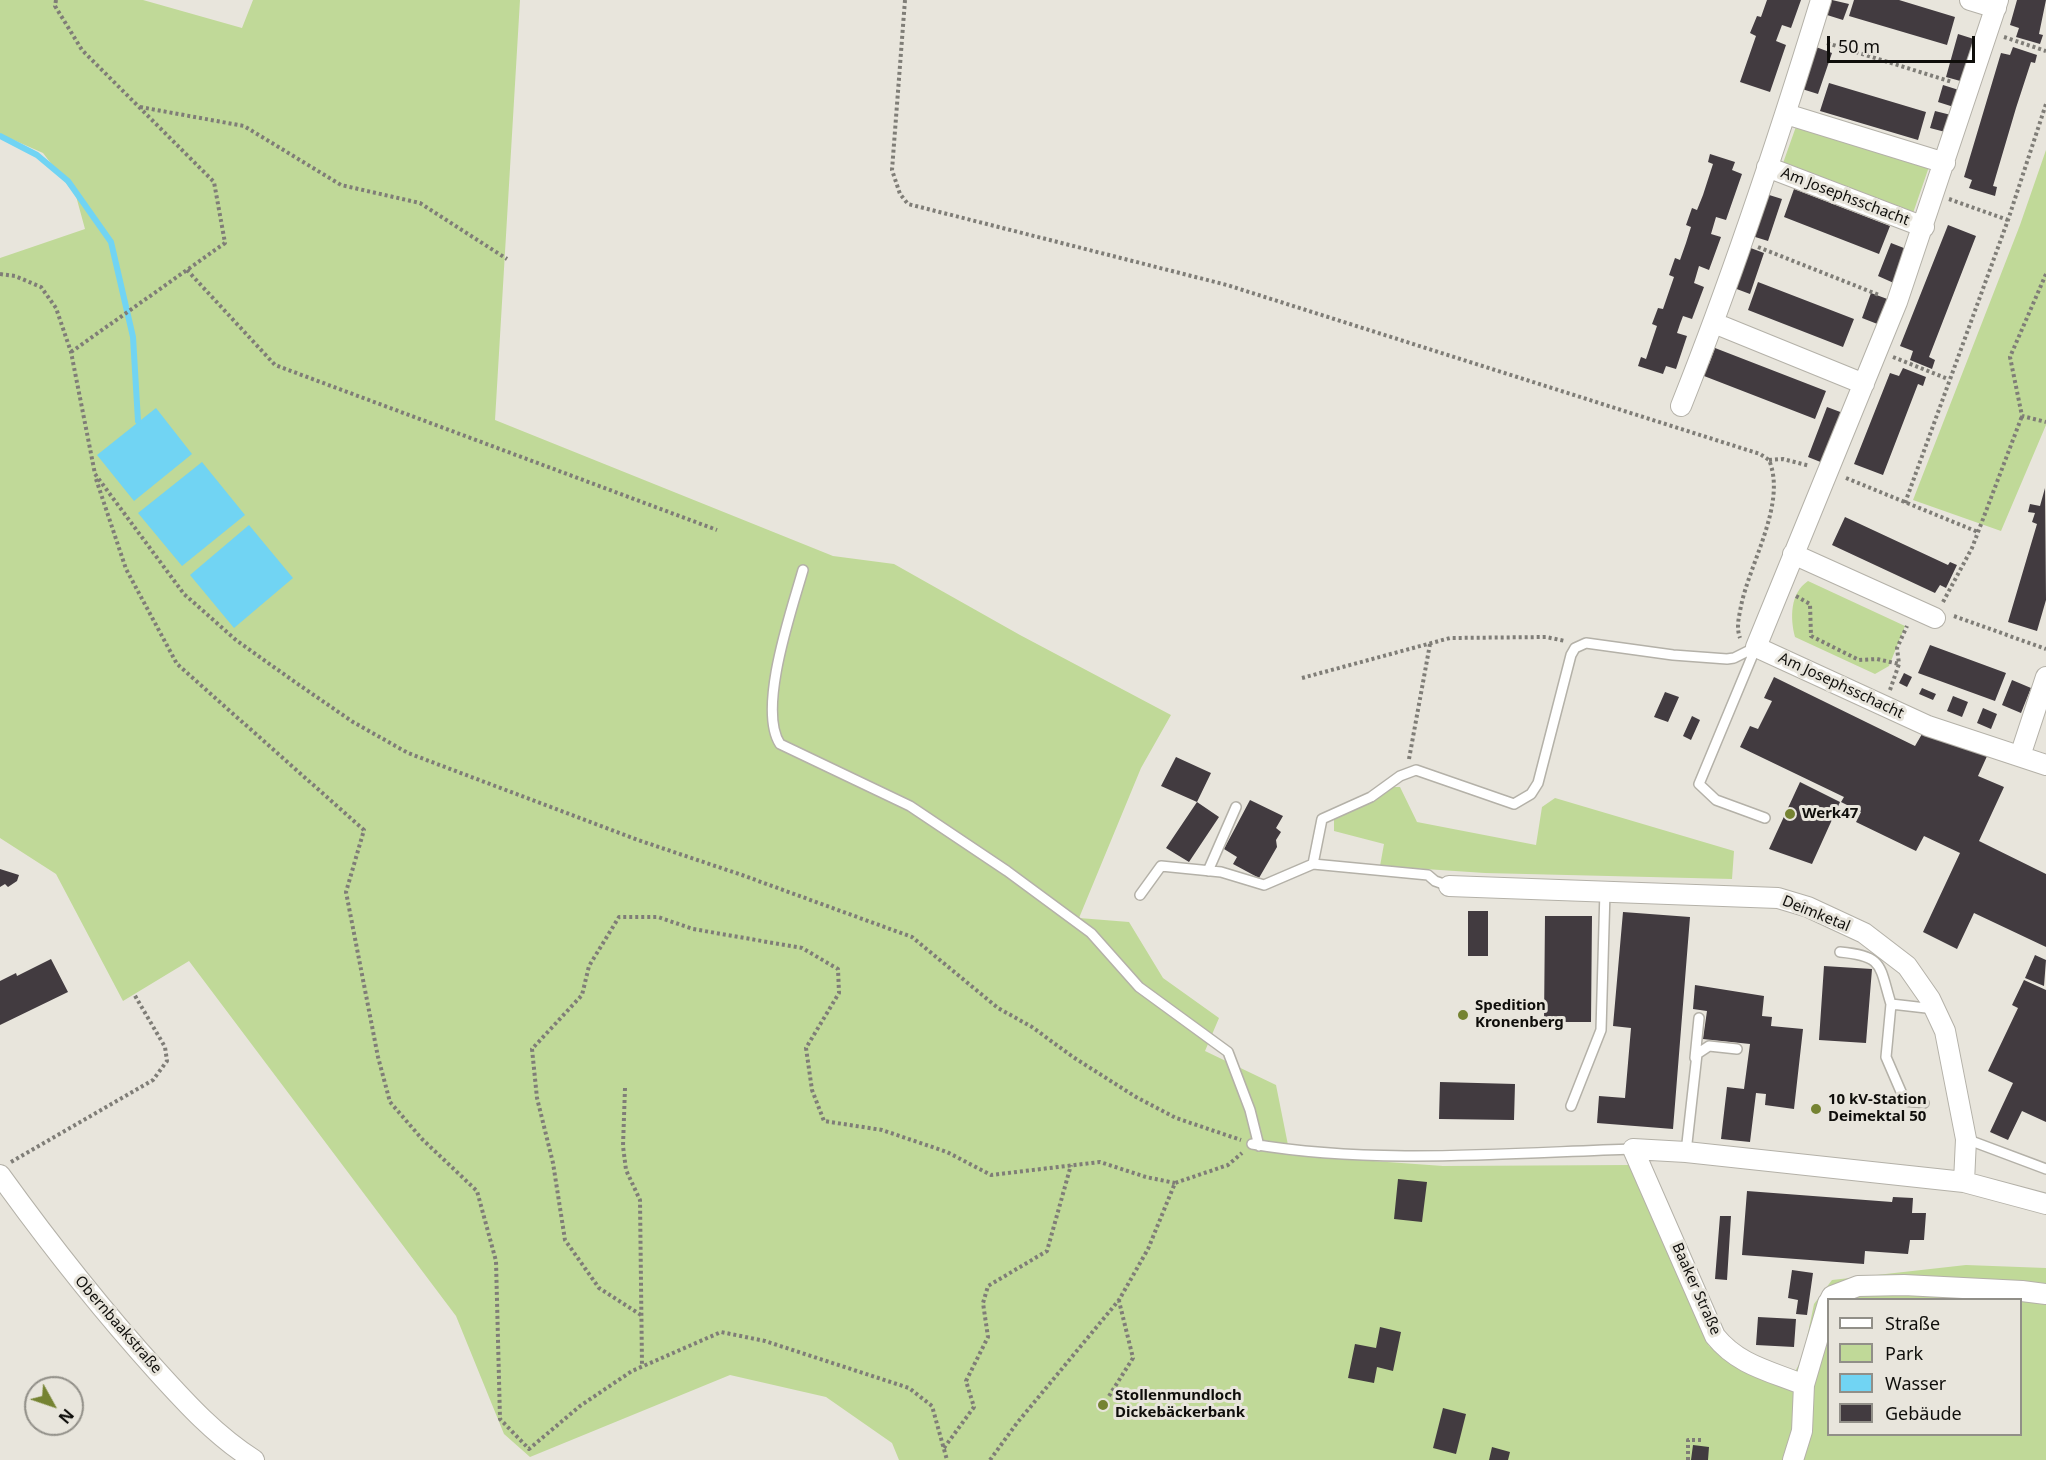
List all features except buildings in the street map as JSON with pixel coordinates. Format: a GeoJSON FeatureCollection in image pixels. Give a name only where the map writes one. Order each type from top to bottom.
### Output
{"type":"FeatureCollection","features":[{"type":"Feature","properties":{"kind":"street","name":"Am Josephsschacht"},"geometry":{"type":"LineString","coordinates":[[1681,406],[1714,323],[1786,114],[1821,0]]}},
{"type":"Feature","properties":{"kind":"street","name":"Am Josephsschacht"},"geometry":{"type":"LineString","coordinates":[[1970,0],[1997,4],[1935,194],[1897,302],[1756,647],[1928,726],[2046,765]]}},
{"type":"Feature","properties":{"kind":"street"},"geometry":{"type":"LineString","coordinates":[[1786,114],[1945,163]]}},
{"type":"Feature","properties":{"kind":"street","name":"Am Josephsschacht"},"geometry":{"type":"LineString","coordinates":[[1767,167],[1924,227]]}},
{"type":"Feature","properties":{"kind":"street"},"geometry":{"type":"LineString","coordinates":[[1714,323],[1864,384]]}},
{"type":"Feature","properties":{"kind":"street"},"geometry":{"type":"LineString","coordinates":[[1793,554],[1913,608],[1937,614]]}},
{"type":"Feature","properties":{"kind":"street"},"geometry":{"type":"LineString","coordinates":[[2020,756],[2046,677]]}},
{"type":"Feature","properties":{"kind":"street","name":"Deimketal"},"geometry":{"type":"LineString","coordinates":[[1449,886],[1778,898],[1808,907],[1864,933],[1907,966],[1935,1009],[1945,1031],[1966,1139],[1964,1182]]}},
{"type":"Feature","properties":{"kind":"street"},"geometry":{"type":"LineString","coordinates":[[1633,1149],[1686,1152],[1964,1182],[2046,1204]]}},
{"type":"Feature","properties":{"kind":"street","name":"Baaker Straße"},"geometry":{"type":"LineString","coordinates":[[1633,1149],[1715,1336],[1728,1352],[1739,1360],[1804,1385]]}},
{"type":"Feature","properties":{"kind":"street","name":"Obernbaakstraße"},"geometry":{"type":"LineString","coordinates":[[5,1169],[46,1239],[126,1337],[186,1403],[240,1452],[254,1460]]}},
{"type":"Feature","properties":{"kind":"street"},"geometry":{"type":"LineString","coordinates":[[1831,1298],[1858,1286],[1904,1285],[2022,1290],[2046,1294]]}},
{"type":"Feature","properties":{"kind":"street"},"geometry":{"type":"LineString","coordinates":[[1793,1460],[1802,1431],[1804,1385],[1827,1308]]}},
{"type":"Feature","properties":{"kind":"lane"},"geometry":{"type":"LineString","coordinates":[[803,570],[777,662],[772,730],[780,744],[910,806],[1007,871],[1091,933],[1139,987],[1228,1052],[1250,1110],[1256,1145],[1296,1152],[1438,1155],[1633,1149]]}},
{"type":"Feature","properties":{"kind":"lane"},"geometry":{"type":"LineString","coordinates":[[1313,864],[1322,819],[1371,797],[1407,772],[1416,770],[1514,804],[1523,800],[1538,783],[1571,655],[1581,645],[1586,643],[1673,655],[1727,659],[1756,647]]}},
{"type":"Feature","properties":{"kind":"lane"},"geometry":{"type":"LineString","coordinates":[[1756,647],[1699,784],[1716,800],[1765,818]]}},
{"type":"Feature","properties":{"kind":"lane"},"geometry":{"type":"LineString","coordinates":[[1208,871],[1236,807]]}},
{"type":"Feature","properties":{"kind":"lane"},"geometry":{"type":"LineString","coordinates":[[1140,895],[1161,866],[1208,871],[1264,885],[1313,864],[1428,875],[1435,881],[1449,886]]}},
{"type":"Feature","properties":{"kind":"lane"},"geometry":{"type":"LineString","coordinates":[[1571,1106],[1602,1030],[1605,891]]}},
{"type":"Feature","properties":{"kind":"lane"},"geometry":{"type":"LineString","coordinates":[[1840,952],[1867,954],[1879,965],[1891,1004],[1886,1057],[1905,1101],[1924,1103]]}},
{"type":"Feature","properties":{"kind":"lane"},"geometry":{"type":"LineString","coordinates":[[1891,1004],[1935,1009]]}},
{"type":"Feature","properties":{"kind":"lane"},"geometry":{"type":"LineString","coordinates":[[1686,1152],[1699,1018]]}},
{"type":"Feature","properties":{"kind":"lane"},"geometry":{"type":"LineString","coordinates":[[1695,1060],[1700,1051],[1708,1046],[1737,1049]]}},
{"type":"Feature","properties":{"kind":"lane"},"geometry":{"type":"LineString","coordinates":[[1966,1139],[2046,1168]]}},
{"type":"Feature","properties":{"kind":"path"},"geometry":{"type":"LineString","coordinates":[[56,0],[56,6],[82,50],[214,182],[225,243],[70,352]]}},
{"type":"Feature","properties":{"kind":"path"},"geometry":{"type":"LineString","coordinates":[[905,0],[892,170],[900,194],[908,204],[1227,285],[1673,426],[1769,460],[1783,459],[1829,471],[1978,532]]}},
{"type":"Feature","properties":{"kind":"path"},"geometry":{"type":"LineString","coordinates":[[1988,32],[2046,51]]}},
{"type":"Feature","properties":{"kind":"path"},"geometry":{"type":"LineString","coordinates":[[1810,38],[1970,88]]}},
{"type":"Feature","properties":{"kind":"path"},"geometry":{"type":"LineString","coordinates":[[1905,503],[1948,379],[2008,220],[2046,104]]}},
{"type":"Feature","properties":{"kind":"path"},"geometry":{"type":"LineString","coordinates":[[139,107],[244,126],[341,185],[420,204],[507,259]]}},
{"type":"Feature","properties":{"kind":"path"},"geometry":{"type":"LineString","coordinates":[[1935,194],[2008,220]]}},
{"type":"Feature","properties":{"kind":"path"},"geometry":{"type":"LineString","coordinates":[[1742,240],[1897,302]]}},
{"type":"Feature","properties":{"kind":"path"},"geometry":{"type":"LineString","coordinates":[[187,270],[275,365],[717,530]]}},
{"type":"Feature","properties":{"kind":"path"},"geometry":{"type":"LineString","coordinates":[[0,274],[41,286],[50,296],[63,324],[95,474],[126,569],[177,664],[364,830],[346,892],[378,1057],[390,1102],[422,1139],[477,1191],[496,1261],[500,1419],[530,1449],[580,1406],[642,1366],[721,1332],[765,1341],[909,1388],[933,1406],[947,1460]]}},
{"type":"Feature","properties":{"kind":"path"},"geometry":{"type":"LineString","coordinates":[[2046,274],[2010,357],[2022,416],[1978,532],[1937,614],[2046,649]]}},
{"type":"Feature","properties":{"kind":"path"},"geometry":{"type":"LineString","coordinates":[[1877,351],[1948,379]]}},
{"type":"Feature","properties":{"kind":"path"},"geometry":{"type":"LineString","coordinates":[[2022,416],[2046,422]]}},
{"type":"Feature","properties":{"kind":"path"},"geometry":{"type":"LineString","coordinates":[[1756,647],[1742,642],[1738,628],[1744,592],[1771,510],[1774,479],[1769,460]]}},
{"type":"Feature","properties":{"kind":"path"},"geometry":{"type":"LineString","coordinates":[[95,474],[184,594],[236,640],[353,722],[408,753],[638,840],[742,875],[912,938],[998,1008],[1032,1027],[1073,1057],[1136,1096],[1176,1118],[1256,1145]]}},
{"type":"Feature","properties":{"kind":"path"},"geometry":{"type":"LineString","coordinates":[[1810,604],[1810,636],[1859,660],[1877,659],[1899,664]]}},
{"type":"Feature","properties":{"kind":"path"},"geometry":{"type":"LineString","coordinates":[[1883,707],[1899,664],[1897,648],[1913,608]]}},
{"type":"Feature","properties":{"kind":"path"},"geometry":{"type":"LineString","coordinates":[[1302,678],[1450,638],[1546,637],[1581,645]]}},
{"type":"Feature","properties":{"kind":"path"},"geometry":{"type":"LineString","coordinates":[[1407,772],[1430,644]]}},
{"type":"Feature","properties":{"kind":"path"},"geometry":{"type":"LineString","coordinates":[[641,1315],[599,1288],[565,1240],[553,1164],[537,1098],[532,1049],[582,995],[590,966],[619,917],[658,917],[693,929],[802,948],[838,969],[839,993],[806,1048],[812,1090],[824,1121],[882,1130],[947,1152],[991,1175],[1100,1162],[1146,1177],[1175,1183],[1228,1164],[1256,1145]]}},
{"type":"Feature","properties":{"kind":"path"},"geometry":{"type":"LineString","coordinates":[[5,1169],[153,1080],[166,1060],[165,1047],[135,994]]}},
{"type":"Feature","properties":{"kind":"path"},"geometry":{"type":"LineString","coordinates":[[625,1088],[623,1146],[626,1170],[640,1200],[642,1366]]}},
{"type":"Feature","properties":{"kind":"path"},"geometry":{"type":"LineString","coordinates":[[944,1448],[974,1407],[966,1381],[988,1337],[983,1303],[988,1286],[1047,1251],[1071,1165]]}},
{"type":"Feature","properties":{"kind":"path"},"geometry":{"type":"LineString","coordinates":[[990,1460],[1017,1423],[1119,1300],[1148,1249],[1175,1183]]}},
{"type":"Feature","properties":{"kind":"path"},"geometry":{"type":"LineString","coordinates":[[1109,1396],[1133,1358],[1119,1300]]}},
{"type":"Feature","properties":{"kind":"path"},"geometry":{"type":"LineString","coordinates":[[1688,1460],[1688,1440],[1701,1440]]}},
{"type":"Feature","properties":{"kind":"green space"},"geometry":{"type":"Polygon","coordinates":[[[0,0],[143,0],[242,28],[253,0],[520,0],[495,420],[833,556],[894,564],[1020,635],[1171,715],[1141,768],[1079,918],[1129,922],[1163,978],[1219,1018],[1205,1051],[1276,1085],[1290,1155],[1443,1166],[1630,1165],[1709,1346],[1786,1388],[1803,1357],[1814,1304],[1832,1280],[1966,1265],[2046,1268],[2046,1460],[899,1460],[892,1443],[826,1397],[730,1375],[530,1457],[504,1434],[456,1316],[189,961],[123,1001],[56,874],[0,838],[0,258],[85,229],[76,196],[43,153],[0,134],[0,0]]]}},
{"type":"Feature","properties":{"kind":"green space"},"geometry":{"type":"Polygon","coordinates":[[[1798,121],[1931,161],[1912,216],[1782,166],[1798,121]]]}},
{"type":"Feature","properties":{"kind":"green space"},"geometry":{"type":"Polygon","coordinates":[[[2046,150],[2046,425],[2001,531],[1913,500],[2020,225],[2046,150]]]}},
{"type":"Feature","properties":{"kind":"green space"},"geometry":{"type":"Polygon","coordinates":[[[1808,581],[1905,626],[1889,666],[1875,674],[1795,637],[1792,622],[1793,606],[1798,592],[1808,581]]]}},
{"type":"Feature","properties":{"kind":"green space"},"geometry":{"type":"Polygon","coordinates":[[[1393,787],[1400,787],[1417,822],[1536,845],[1542,807],[1555,798],[1734,851],[1732,879],[1485,873],[1380,866],[1384,844],[1334,831],[1334,816],[1374,800],[1393,787]]]}},
{"type":"Feature","properties":{"kind":"water"},"geometry":{"type":"Polygon","coordinates":[[[156,408],[192,454],[134,501],[97,455],[156,408]]]}},
{"type":"Feature","properties":{"kind":"water"},"geometry":{"type":"Polygon","coordinates":[[[202,462],[245,515],[182,566],[138,513],[202,462]]]}},
{"type":"Feature","properties":{"kind":"water"},"geometry":{"type":"Polygon","coordinates":[[[249,525],[293,578],[234,628],[190,575],[249,525]]]}},
{"type":"Feature","properties":{"kind":"waterway"},"geometry":{"type":"LineString","coordinates":[[0,136],[37,155],[68,181],[111,242],[133,337],[138,421]]}},
{"type":"Feature","properties":{"kind":"place","name":"Werk47"},"geometry":{"type":"Point","coordinates":[1790,814]}},
{"type":"Feature","properties":{"kind":"place","name":"Spedition Kronenberg"},"geometry":{"type":"Point","coordinates":[1463,1015]}},
{"type":"Feature","properties":{"kind":"place","name":"10 kV-Station Deimektal 50"},"geometry":{"type":"Point","coordinates":[1816,1109]}},
{"type":"Feature","properties":{"kind":"place","name":"Stollenmundloch Dickebäckerbank"},"geometry":{"type":"Point","coordinates":[1103,1405]}}]}
